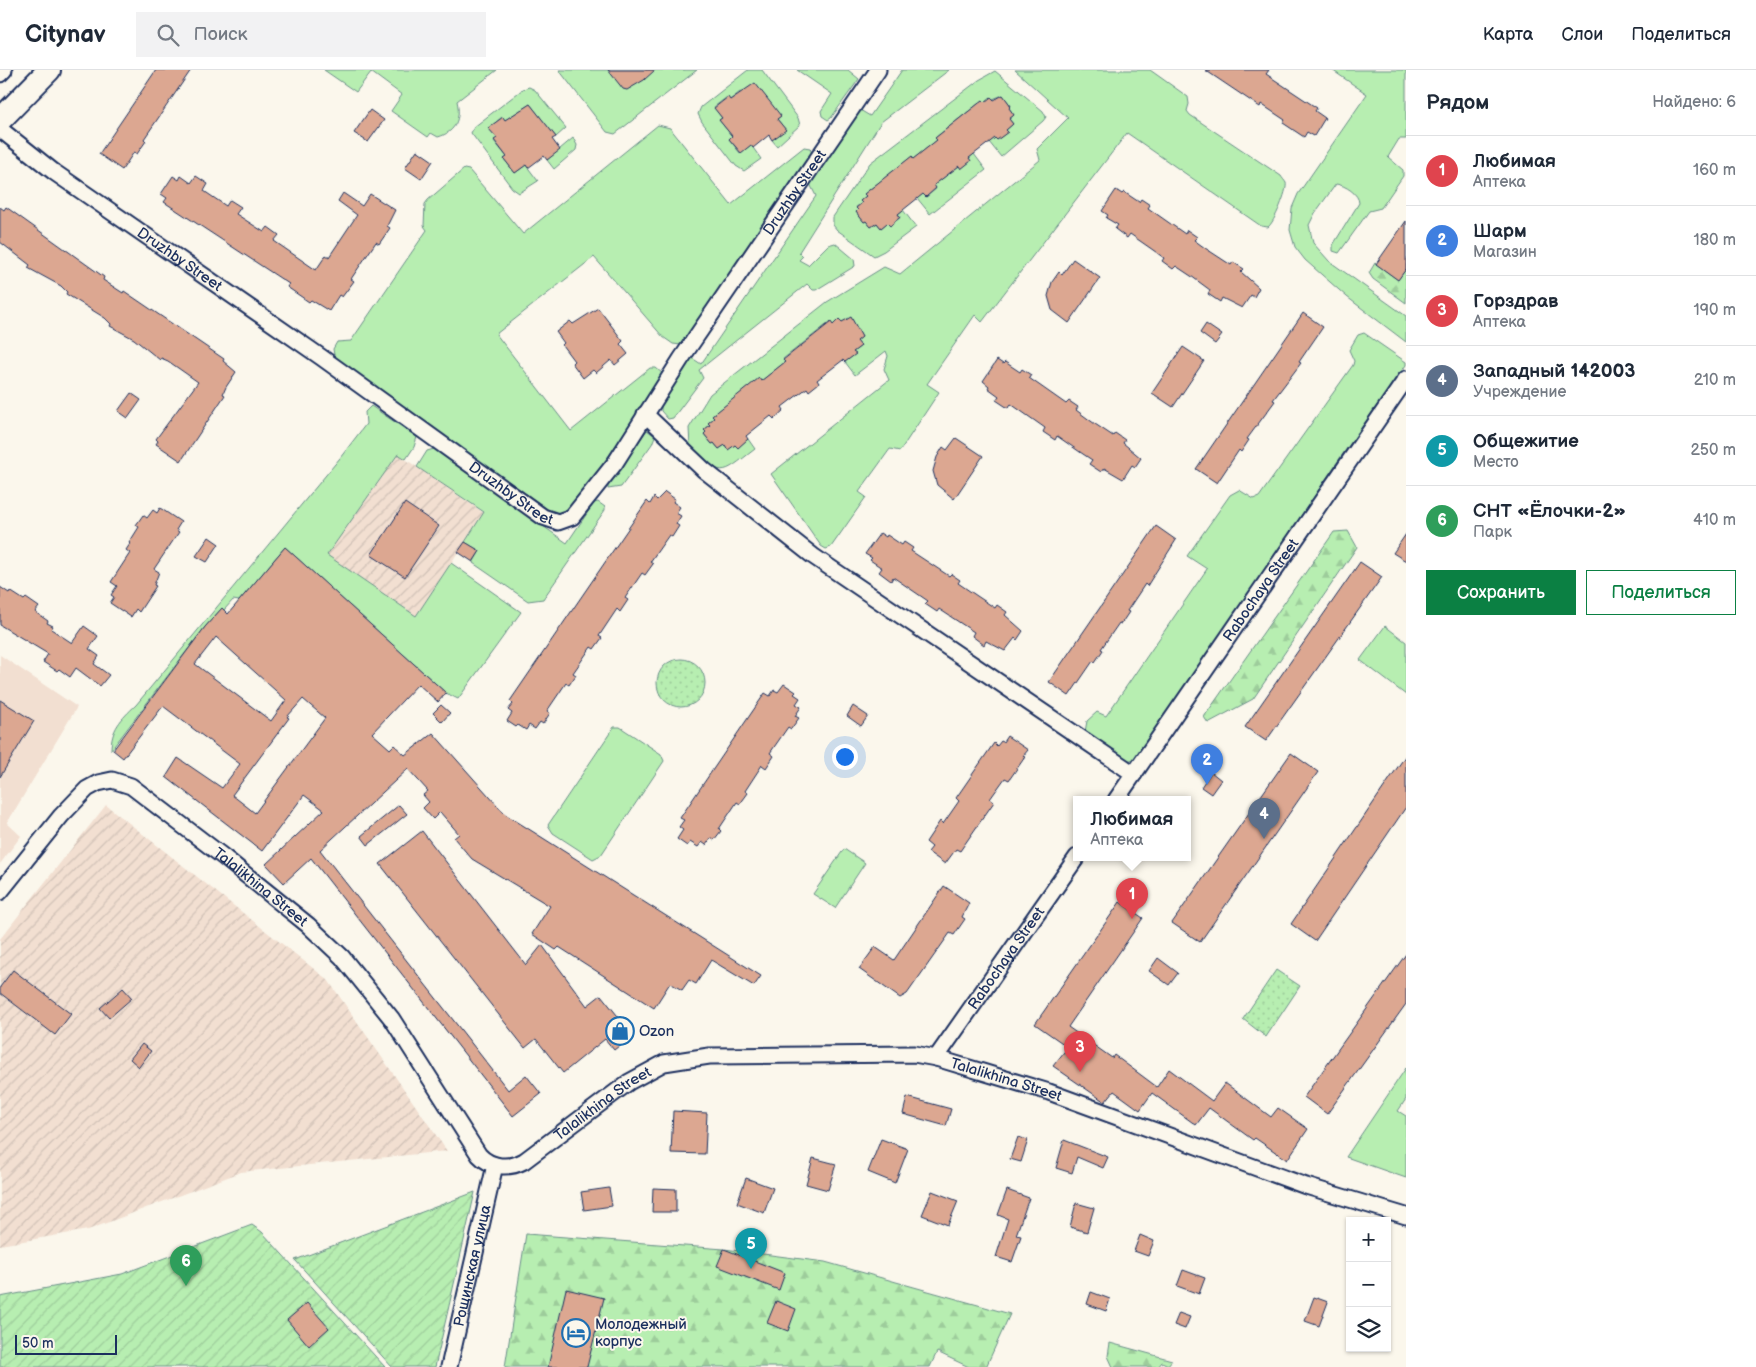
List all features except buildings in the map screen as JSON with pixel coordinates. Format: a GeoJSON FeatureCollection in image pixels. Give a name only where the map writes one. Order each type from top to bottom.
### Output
{"type":"FeatureCollection","features":[{"type":"Feature","properties":{"kind":"street"},"geometry":{"type":"LineString","coordinates":[[0,74],[4,70]]}},
{"type":"Feature","properties":{"kind":"street"},"geometry":{"type":"LineString","coordinates":[[0,120],[49,70]]}},
{"type":"Feature","properties":{"kind":"street","name":"Druzhby Street"},"geometry":{"type":"LineString","coordinates":[[0,130],[35,157],[321,357],[549,520],[562,522],[575,514],[620,456],[646,414],[878,70]]}},
{"type":"Feature","properties":{"kind":"street","name":"Rabochaya Street"},"geometry":{"type":"LineString","coordinates":[[1119,796],[1406,379]]}},
{"type":"Feature","properties":{"kind":"street"},"geometry":{"type":"LineString","coordinates":[[646,414],[704,470],[813,556],[1134,774]]}},
{"type":"Feature","properties":{"kind":"street","name":"Talalikhina Street"},"geometry":{"type":"LineString","coordinates":[[0,892],[61,816],[87,789],[98,783],[112,780],[131,786],[308,925],[342,957],[392,1019],[449,1105],[478,1155],[495,1165],[511,1166],[524,1161],[629,1082],[657,1066],[671,1062],[728,1056],[905,1054],[936,1058],[1049,1092],[1306,1186],[1406,1216]]}},
{"type":"Feature","properties":{"kind":"street","name":"Rabochaya Street"},"geometry":{"type":"LineString","coordinates":[[936,1058],[1075,861]]}},
{"type":"Feature","properties":{"kind":"street","name":"Рощинская улица"},"geometry":{"type":"LineString","coordinates":[[449,1367],[495,1165]]}},
{"type":"Feature","properties":{"kind":"shaded area"},"geometry":{"type":"Polygon","coordinates":[[[398,454],[484,513],[416,616],[327,555],[398,454]]]}},
{"type":"Feature","properties":{"kind":"shaded area"},"geometry":{"type":"Polygon","coordinates":[[[0,655],[77,707],[7,823],[21,836],[0,864],[0,655]]]}},
{"type":"Feature","properties":{"kind":"shaded area"},"geometry":{"type":"Polygon","coordinates":[[[106,805],[328,980],[447,1151],[241,1172],[88,1230],[0,1245],[0,939],[106,805]]]}},
{"type":"Feature","properties":{"kind":"green space"},"geometry":{"type":"Polygon","coordinates":[[[324,70],[497,70],[457,101],[458,113],[456,124],[449,132],[438,137],[431,133],[428,137],[391,111],[402,95],[371,72],[356,92],[324,70]]]}},
{"type":"Feature","properties":{"kind":"green space"},"geometry":{"type":"Polygon","coordinates":[[[559,70],[697,70],[615,134],[607,132],[559,70]]]}},
{"type":"Feature","properties":{"kind":"green space"},"geometry":{"type":"Polygon","coordinates":[[[748,70],[762,70],[798,118],[800,125],[777,146],[772,140],[785,129],[777,119],[781,116],[740,92],[730,100],[727,97],[714,107],[722,118],[719,120],[732,136],[729,139],[740,153],[751,145],[761,159],[744,171],[736,166],[698,114],[701,107],[748,70]]]}},
{"type":"Feature","properties":{"kind":"green space"},"geometry":{"type":"Polygon","coordinates":[[[797,70],[848,70],[859,79],[828,120],[822,116],[821,111],[832,94],[797,70]]]}},
{"type":"Feature","properties":{"kind":"green space"},"geometry":{"type":"Polygon","coordinates":[[[902,70],[949,70],[881,122],[799,252],[803,256],[799,260],[808,265],[828,245],[835,243],[854,259],[855,266],[816,290],[813,290],[807,284],[699,370],[703,378],[673,418],[668,419],[661,411],[661,403],[692,358],[701,364],[816,196],[810,184],[860,110],[870,116],[902,70]]]}},
{"type":"Feature","properties":{"kind":"green space"},"geometry":{"type":"Polygon","coordinates":[[[1015,70],[1150,70],[1188,97],[1187,111],[1190,115],[1281,176],[1286,183],[1286,187],[1280,206],[1271,224],[1268,227],[1261,226],[1127,133],[982,322],[975,315],[927,384],[939,392],[900,451],[890,449],[859,492],[866,497],[831,547],[826,549],[821,546],[771,474],[889,380],[884,369],[888,356],[886,351],[855,375],[845,362],[861,346],[857,341],[862,337],[851,318],[842,322],[839,319],[833,325],[830,322],[783,359],[785,362],[761,381],[759,379],[712,416],[714,418],[708,423],[710,425],[704,430],[706,432],[704,434],[712,444],[714,443],[719,449],[725,445],[728,449],[735,445],[738,447],[748,439],[755,449],[735,464],[722,470],[709,464],[690,447],[689,428],[710,394],[827,302],[884,267],[900,274],[1040,160],[1037,149],[1068,118],[1015,70]]]}},
{"type":"Feature","properties":{"kind":"green space"},"geometry":{"type":"Polygon","coordinates":[[[1332,70],[1406,70],[1406,139],[1399,139],[1388,157],[1403,170],[1403,176],[1381,208],[1369,211],[1339,253],[1333,251],[1333,245],[1359,203],[1354,193],[1336,184],[1315,213],[1309,225],[1313,243],[1329,261],[1406,316],[1406,342],[1347,297],[1305,260],[1295,247],[1290,230],[1292,208],[1298,194],[1367,94],[1332,70]]]}},
{"type":"Feature","properties":{"kind":"green space"},"geometry":{"type":"Polygon","coordinates":[[[995,71],[1043,111],[1046,117],[1043,121],[1001,157],[989,142],[995,138],[997,140],[1007,132],[1006,130],[1013,124],[1009,119],[1014,115],[1009,108],[1011,106],[1003,95],[985,102],[983,100],[936,137],[937,140],[913,159],[911,157],[864,194],[866,196],[860,201],[862,203],[856,207],[858,210],[856,212],[871,227],[877,223],[881,228],[887,223],[890,225],[900,218],[898,214],[903,210],[916,227],[884,251],[874,256],[837,230],[833,225],[833,217],[870,163],[979,80],[995,71]]]}},
{"type":"Feature","properties":{"kind":"green space"},"geometry":{"type":"Polygon","coordinates":[[[529,87],[535,90],[566,128],[556,137],[530,104],[505,120],[502,117],[489,128],[497,138],[494,141],[507,157],[504,159],[515,173],[526,165],[538,181],[519,193],[512,188],[471,133],[474,127],[523,89],[529,87]]]}},
{"type":"Feature","properties":{"kind":"green space"},"geometry":{"type":"Polygon","coordinates":[[[658,125],[670,128],[731,205],[804,147],[810,148],[812,154],[681,345],[673,344],[663,337],[594,257],[496,334],[571,431],[650,368],[656,368],[663,374],[592,479],[566,513],[560,515],[553,513],[343,364],[334,355],[333,349],[337,342],[351,341],[427,230],[424,226],[425,204],[464,169],[469,170],[523,234],[658,125]]]}},
{"type":"Feature","properties":{"kind":"green space"},"geometry":{"type":"Polygon","coordinates":[[[573,138],[577,145],[576,150],[554,169],[547,160],[573,138]]]}},
{"type":"Feature","properties":{"kind":"green space"},"geometry":{"type":"Polygon","coordinates":[[[974,154],[986,170],[930,214],[917,198],[923,194],[926,197],[936,189],[934,185],[959,166],[961,168],[971,161],[969,158],[974,154]]]}},
{"type":"Feature","properties":{"kind":"green space"},"geometry":{"type":"Polygon","coordinates":[[[1375,263],[1398,280],[1406,269],[1406,303],[1373,279],[1369,273],[1375,263]]]}},
{"type":"Feature","properties":{"kind":"green space"},"geometry":{"type":"Polygon","coordinates":[[[1364,333],[1406,362],[1406,365],[1340,458],[1142,753],[1135,759],[1126,761],[1085,732],[1087,721],[1097,712],[1106,716],[1207,569],[1187,556],[1230,495],[1239,490],[1254,499],[1259,497],[1353,365],[1354,361],[1349,350],[1358,335],[1364,333]]]}},
{"type":"Feature","properties":{"kind":"green space"},"geometry":{"type":"Polygon","coordinates":[[[371,406],[417,437],[414,447],[406,459],[398,454],[327,555],[416,616],[451,563],[521,612],[458,699],[446,693],[285,547],[239,601],[233,600],[224,610],[222,608],[205,627],[111,750],[115,730],[121,720],[136,705],[340,458],[366,424],[365,412],[371,406]]]}},
{"type":"Feature","properties":{"kind":"green space"},"geometry":{"type":"Polygon","coordinates":[[[647,430],[655,436],[652,444],[621,487],[608,489],[608,486],[647,430]]]}},
{"type":"Feature","properties":{"kind":"green space"},"geometry":{"type":"Polygon","coordinates":[[[434,449],[567,543],[594,503],[598,502],[605,507],[605,510],[543,599],[528,601],[473,563],[480,551],[465,542],[484,512],[417,467],[427,451],[434,449]]]}},
{"type":"Feature","properties":{"kind":"green space"},"geometry":{"type":"Polygon","coordinates":[[[1348,531],[1357,547],[1253,699],[1208,723],[1204,717],[1334,532],[1348,531]]]}},
{"type":"Feature","properties":{"kind":"green space"},"geometry":{"type":"Polygon","coordinates":[[[1385,626],[1406,642],[1406,695],[1360,660],[1385,626]]]}},
{"type":"Feature","properties":{"kind":"green space"},"geometry":{"type":"Polygon","coordinates":[[[681,659],[690,661],[698,666],[703,674],[705,683],[703,692],[698,700],[690,705],[681,707],[672,705],[664,700],[659,692],[657,683],[659,674],[664,666],[672,661],[681,659]]]}},
{"type":"Feature","properties":{"kind":"green space"},"geometry":{"type":"Polygon","coordinates":[[[614,727],[620,727],[661,754],[664,761],[601,855],[593,859],[553,833],[548,825],[614,727]]]}},
{"type":"Feature","properties":{"kind":"green space"},"geometry":{"type":"Polygon","coordinates":[[[844,849],[865,863],[835,908],[813,894],[844,849]]]}},
{"type":"Feature","properties":{"kind":"green space"},"geometry":{"type":"Polygon","coordinates":[[[1276,970],[1300,986],[1266,1037],[1243,1019],[1276,970]]]}},
{"type":"Feature","properties":{"kind":"green space"},"geometry":{"type":"Polygon","coordinates":[[[1406,1068],[1406,1099],[1398,1111],[1406,1116],[1406,1178],[1346,1157],[1406,1068]]]}},
{"type":"Feature","properties":{"kind":"green space"},"geometry":{"type":"Polygon","coordinates":[[[475,1192],[435,1367],[392,1367],[295,1260],[475,1192]]]}},
{"type":"Feature","properties":{"kind":"green space"},"geometry":{"type":"Polygon","coordinates":[[[252,1225],[262,1232],[385,1367],[0,1367],[0,1297],[122,1274],[252,1225]]]}},
{"type":"Feature","properties":{"kind":"green space"},"geometry":{"type":"Polygon","coordinates":[[[526,1234],[724,1249],[825,1262],[1010,1314],[986,1367],[969,1367],[937,1352],[930,1367],[505,1367],[526,1234]]]}},
{"type":"Feature","properties":{"kind":"green space"},"geometry":{"type":"Polygon","coordinates":[[[1110,1343],[1172,1360],[1168,1365],[1162,1362],[1158,1367],[1113,1367],[1108,1356],[1110,1343]]]}},
{"type":"Feature","properties":{"kind":"place","name":"Шарм"},"geometry":{"type":"Point","coordinates":[1207,785]}},
{"type":"Feature","properties":{"kind":"place","name":"Западный 142003"},"geometry":{"type":"Point","coordinates":[1264,839]}},
{"type":"Feature","properties":{"kind":"place","name":"Любимая"},"geometry":{"type":"Point","coordinates":[1132,919]}},
{"type":"Feature","properties":{"kind":"place","name":"Ozon"},"geometry":{"type":"Point","coordinates":[620,1031]}},
{"type":"Feature","properties":{"kind":"place","name":"Горздрав"},"geometry":{"type":"Point","coordinates":[1080,1072]}},
{"type":"Feature","properties":{"kind":"place","name":"Общежитие"},"geometry":{"type":"Point","coordinates":[751,1269]}},
{"type":"Feature","properties":{"kind":"place","name":"СНТ «Ёлочки-2»"},"geometry":{"type":"Point","coordinates":[186,1286]}},
{"type":"Feature","properties":{"kind":"place","name":"Молодежный корпус"},"geometry":{"type":"Point","coordinates":[576,1333]}}]}
